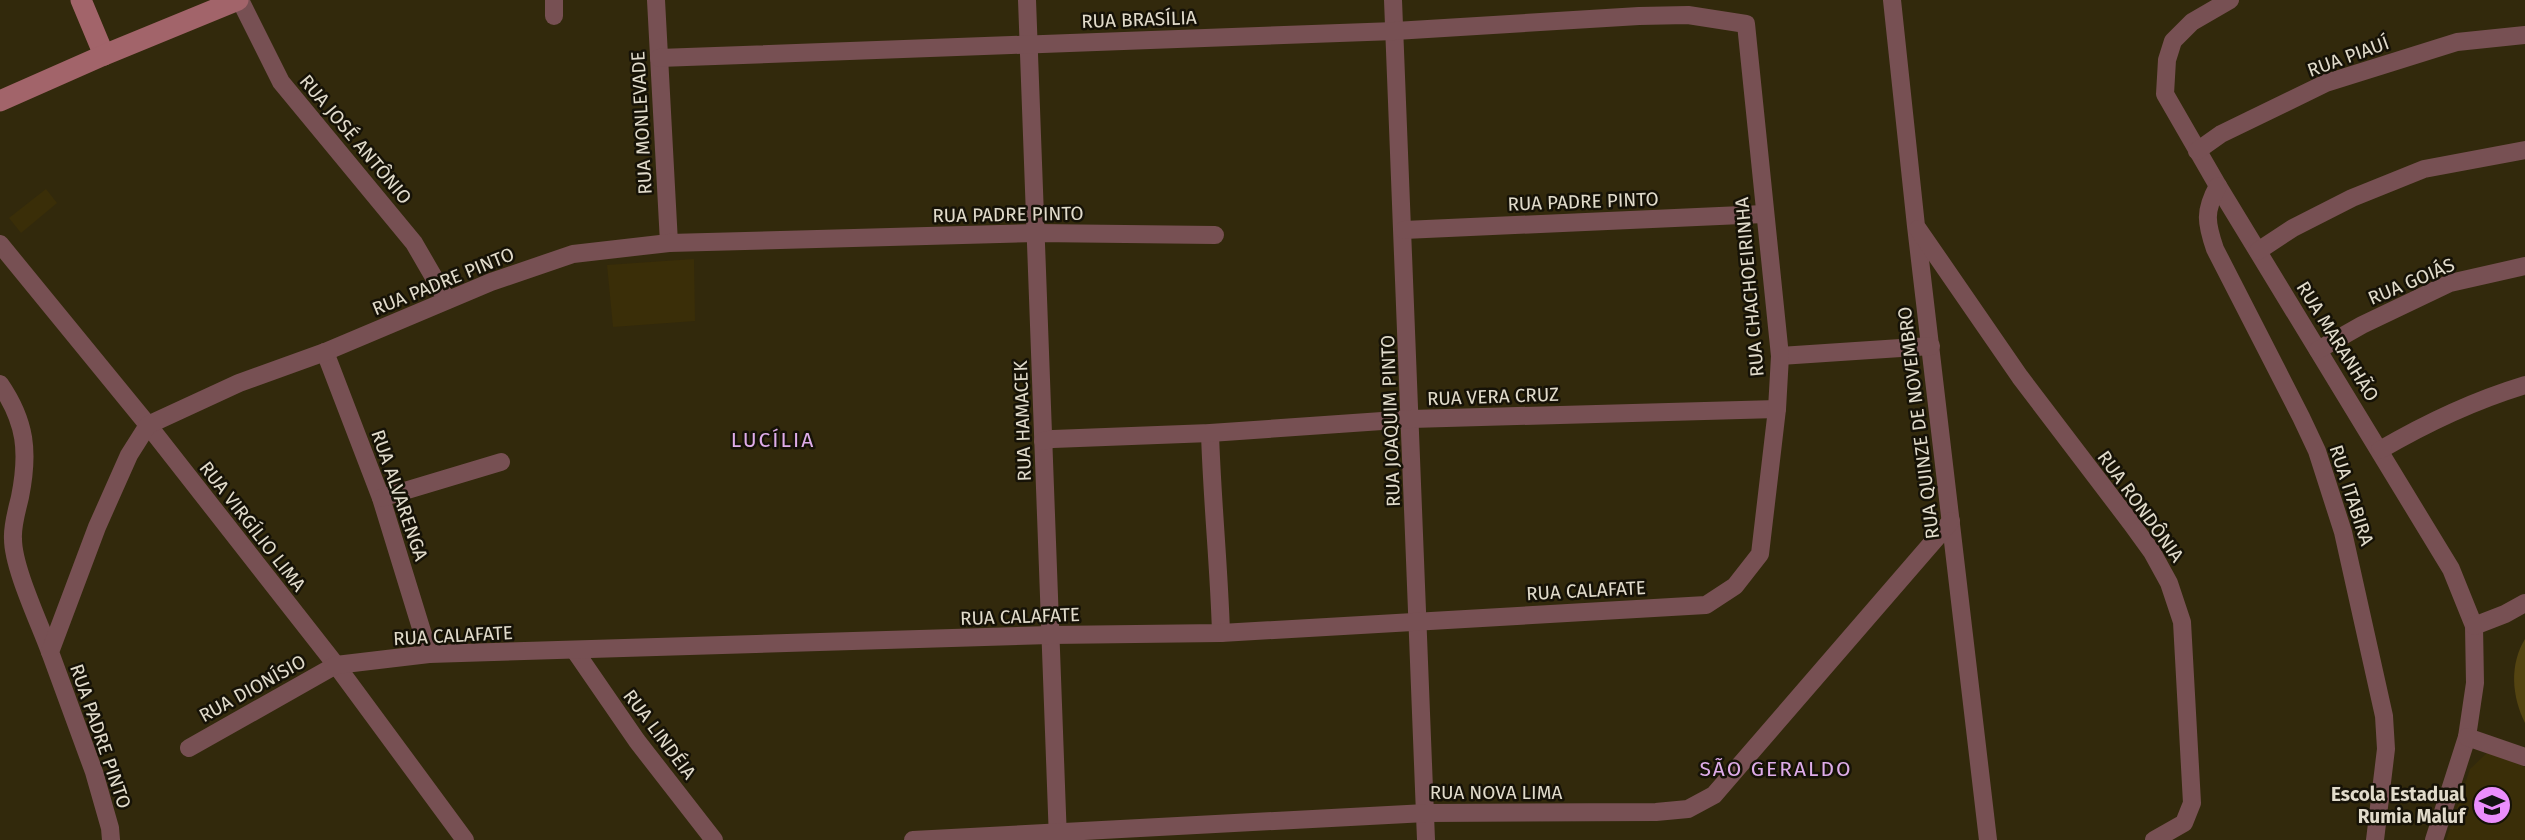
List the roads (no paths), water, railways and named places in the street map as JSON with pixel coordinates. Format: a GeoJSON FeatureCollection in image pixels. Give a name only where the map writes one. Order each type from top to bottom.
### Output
{"type":"FeatureCollection","features":[{"type":"Feature","properties":{"kind":"street"},"geometry":{"type":"LineString","coordinates":[[81,0],[104,55]]}},
{"type":"Feature","properties":{"kind":"street"},"geometry":{"type":"LineString","coordinates":[[0,101],[239,0]]}},
{"type":"Feature","properties":{"kind":"street","name":"RUA JOSÉ ANTÔNIO"},"geometry":{"type":"LineString","coordinates":[[239,0],[281,82],[414,243],[447,300]]}},
{"type":"Feature","properties":{"kind":"street","name":"RUA MONLEVADE"},"geometry":{"type":"LineString","coordinates":[[656,0],[669,243]]}},
{"type":"Feature","properties":{"kind":"street","name":"RUA HAMACEK"},"geometry":{"type":"LineString","coordinates":[[1027,0],[1058,836]]}},
{"type":"Feature","properties":{"kind":"street","name":"RUA JOAQUIM PINTO"},"geometry":{"type":"LineString","coordinates":[[1393,0],[1426,840]]}},
{"type":"Feature","properties":{"kind":"street","name":"RUA QUINZE DE NOVEMBRO"},"geometry":{"type":"LineString","coordinates":[[1892,0],[1988,840]]}},
{"type":"Feature","properties":{"kind":"street","name":"RUA MARANHÃO"},"geometry":{"type":"LineString","coordinates":[[2230,0],[2192,22],[2173,41],[2167,60],[2165,94],[2451,569],[2474,626],[2475,682],[2467,737],[2434,840]]}},
{"type":"Feature","properties":{"kind":"street","name":"RUA BRASÍLIA"},"geometry":{"type":"LineString","coordinates":[[659,58],[1395,32],[1688,15],[1746,24]]}},
{"type":"Feature","properties":{"kind":"street","name":"RUA CHACHOEIRINHA"},"geometry":{"type":"LineString","coordinates":[[1706,605],[1735,586],[1760,554],[1777,410],[1780,356],[1746,24]]}},
{"type":"Feature","properties":{"kind":"street","name":"RUA PIAUÍ"},"geometry":{"type":"LineString","coordinates":[[2197,151],[2221,134],[2326,83],[2457,42],[2525,35]]}},
{"type":"Feature","properties":{"kind":"street"},"geometry":{"type":"LineString","coordinates":[[2258,251],[2293,228],[2340,204],[2424,169],[2525,150]]}},
{"type":"Feature","properties":{"kind":"street","name":"RUA ITABIRA"},"geometry":{"type":"LineString","coordinates":[[2218,186],[2207,205],[2208,229],[2215,249],[2301,416],[2316,451],[2351,559],[2384,716],[2386,749],[2375,840]]}},
{"type":"Feature","properties":{"kind":"street","name":"RUA PADRE PINTO"},"geometry":{"type":"LineString","coordinates":[[1404,230],[1764,214]]}},
{"type":"Feature","properties":{"kind":"street","name":"RUA RONDÔNIA"},"geometry":{"type":"LineString","coordinates":[[1916,226],[2020,377],[2152,552],[2169,583],[2182,622],[2192,803],[2184,823],[2154,840]]}},
{"type":"Feature","properties":{"kind":"street","name":"RUA PADRE PINTO"},"geometry":{"type":"LineString","coordinates":[[111,840],[94,772],[50,652],[97,527],[129,455],[148,425],[239,383],[325,352],[447,300],[573,254],[669,243],[1036,233],[1215,235]]}},
{"type":"Feature","properties":{"kind":"street","name":"RUA VIRGÍLIO LIMA"},"geometry":{"type":"LineString","coordinates":[[0,244],[148,425],[336,666],[465,840]]}},
{"type":"Feature","properties":{"kind":"street","name":"RUA GOIÁS"},"geometry":{"type":"LineString","coordinates":[[2318,350],[2362,325],[2450,284],[2525,266]]}},
{"type":"Feature","properties":{"kind":"street"},"geometry":{"type":"LineString","coordinates":[[1780,356],[1931,346]]}},
{"type":"Feature","properties":{"kind":"street","name":"RUA ALVARENGA"},"geometry":{"type":"LineString","coordinates":[[325,352],[381,498],[429,654]]}},
{"type":"Feature","properties":{"kind":"street"},"geometry":{"type":"LineString","coordinates":[[0,384],[21,423],[25,445],[25,469],[13,539],[16,561],[50,652]]}},
{"type":"Feature","properties":{"kind":"street"},"geometry":{"type":"LineString","coordinates":[[2380,450],[2419,427],[2479,399],[2525,385]]}},
{"type":"Feature","properties":{"kind":"street","name":"RUA VERA CRUZ"},"geometry":{"type":"LineString","coordinates":[[1043,441],[1411,419],[1777,410]]}},
{"type":"Feature","properties":{"kind":"street"},"geometry":{"type":"LineString","coordinates":[[1210,433],[1221,633]]}},
{"type":"Feature","properties":{"kind":"street"},"geometry":{"type":"LineString","coordinates":[[381,498],[501,462]]}},
{"type":"Feature","properties":{"kind":"street","name":"RUA NOVA LIMA"},"geometry":{"type":"LineString","coordinates":[[913,840],[1058,836],[1426,813],[1656,812],[1688,809],[1714,795],[1951,521]]}},
{"type":"Feature","properties":{"kind":"street"},"geometry":{"type":"LineString","coordinates":[[2474,626],[2525,603]]}},
{"type":"Feature","properties":{"kind":"street","name":"RUA CALAFATE"},"geometry":{"type":"LineString","coordinates":[[336,666],[429,654],[1051,635],[1221,633],[1706,605]]}},
{"type":"Feature","properties":{"kind":"street","name":"RUA LINDÉIA"},"geometry":{"type":"LineString","coordinates":[[575,651],[638,741],[714,840]]}},
{"type":"Feature","properties":{"kind":"street","name":"RUA DIONÍSIO"},"geometry":{"type":"LineString","coordinates":[[189,748],[336,666]]}},
{"type":"Feature","properties":{"kind":"street"},"geometry":{"type":"LineString","coordinates":[[2467,737],[2525,757]]}},
{"type":"Feature","properties":{"kind":"place","name":"Escola Estadual Rumia Maluf"},"geometry":{"type":"Point","coordinates":[2492,805]}},
{"type":"Feature","properties":{"kind":"district","name":"LUCÍLIA"},"geometry":{"type":"Point","coordinates":[773,440]}},
{"type":"Feature","properties":{"kind":"district","name":"SÃO GERALDO"},"geometry":{"type":"Point","coordinates":[1776,769]}}]}
